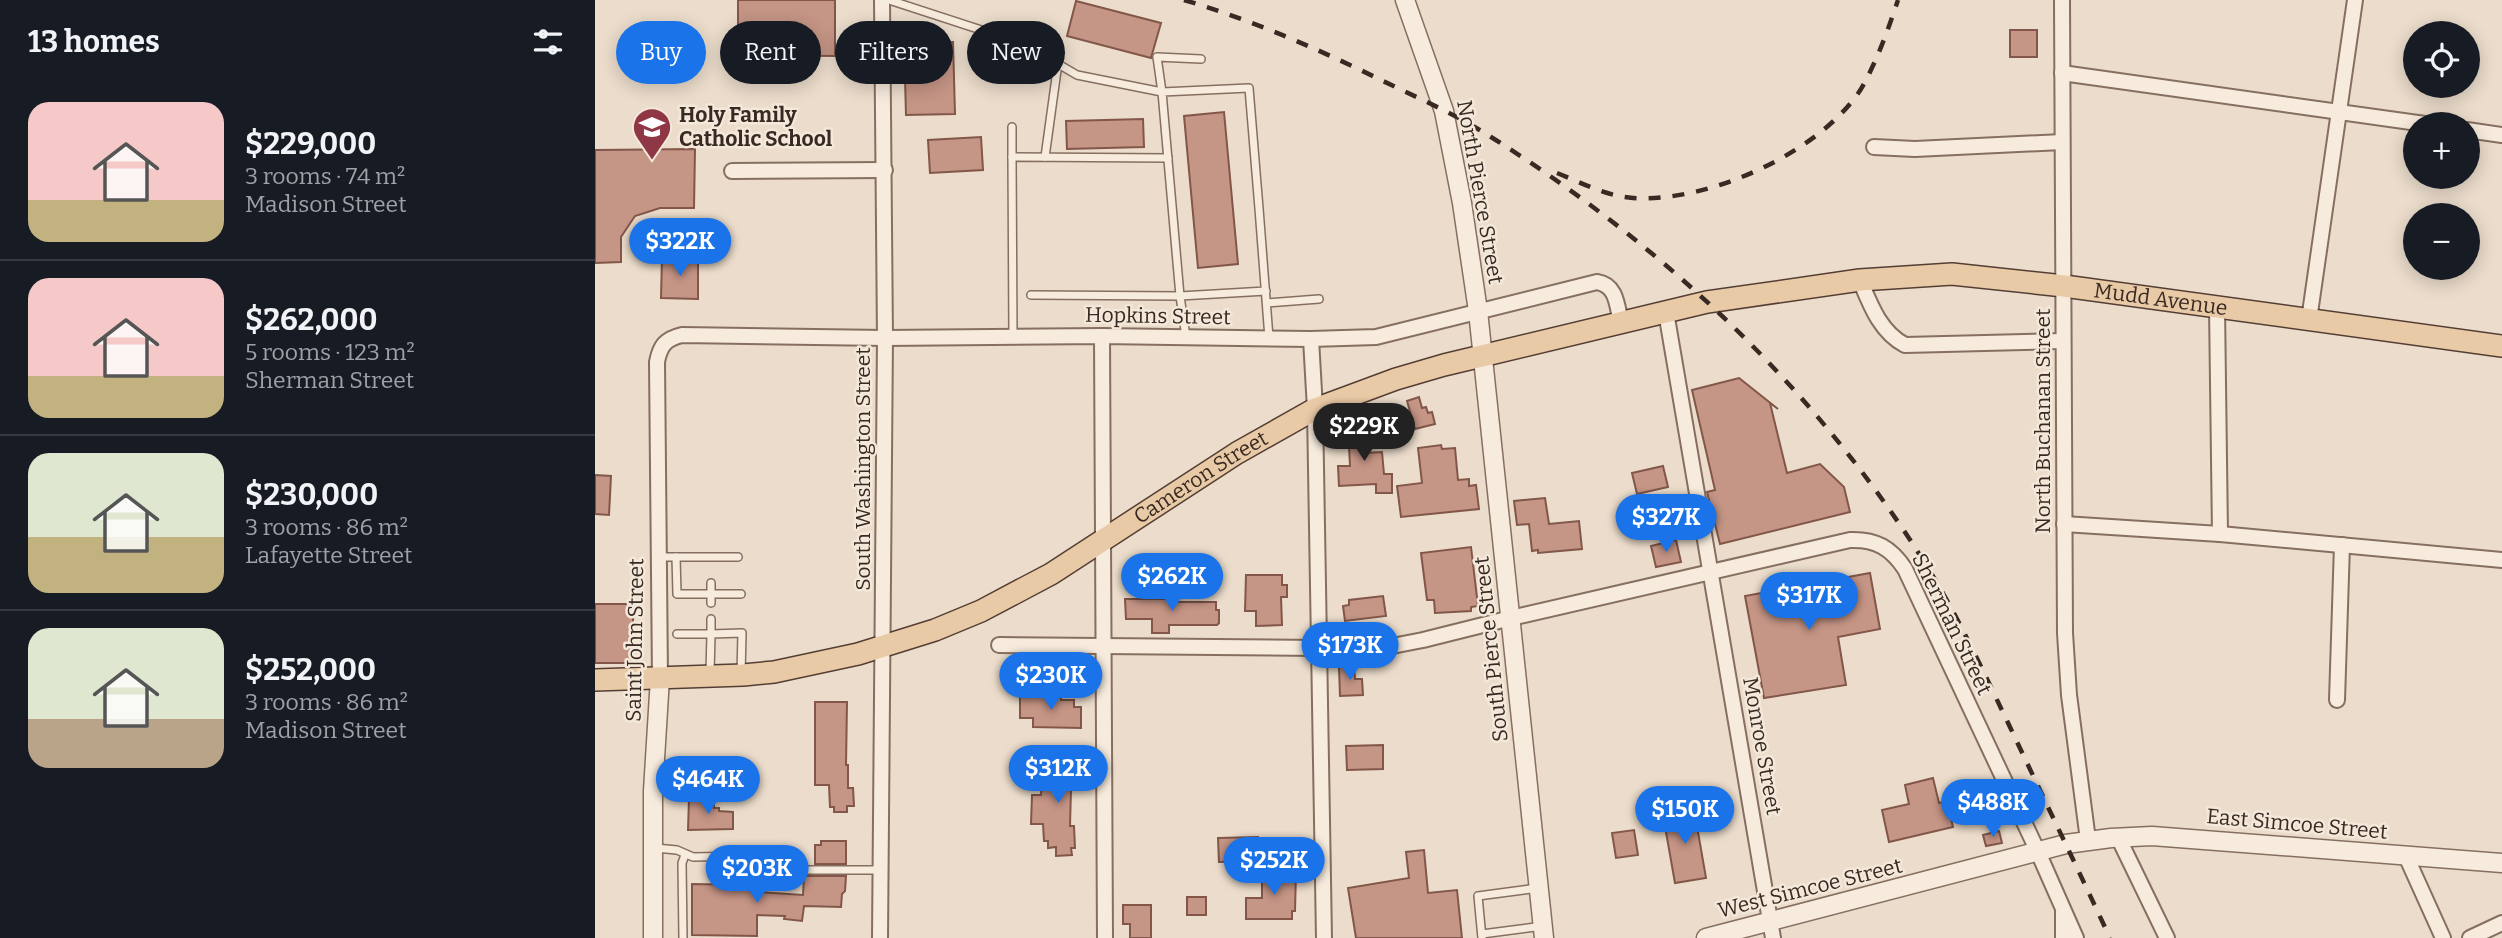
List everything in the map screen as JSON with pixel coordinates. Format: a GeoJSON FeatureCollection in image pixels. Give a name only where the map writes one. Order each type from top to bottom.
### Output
{"type":"FeatureCollection","features":[{"type":"Feature","properties":{"kind":"main road","name":"Mudd Avenue"},"geometry":{"type":"LineString","coordinates":[[1817,285],[1952,274],[2064,286],[2502,346]]}},
{"type":"Feature","properties":{"kind":"main road","name":"Cameron Street"},"geometry":{"type":"LineString","coordinates":[[595,680],[741,676],[812,665],[884,646],[981,611],[1051,574],[1237,453],[1315,409],[1396,379],[1482,355],[1707,302],[1817,285]]}},
{"type":"Feature","properties":{"kind":"street","name":"South Washington Street"},"geometry":{"type":"LineString","coordinates":[[880,938],[885,338],[882,0]]}},
{"type":"Feature","properties":{"kind":"street","name":"North Pierce Street"},"geometry":{"type":"LineString","coordinates":[[1405,0],[1444,111],[1462,203],[1482,355]]}},
{"type":"Feature","properties":{"kind":"street","name":"North Buchanan Street"},"geometry":{"type":"LineString","coordinates":[[2062,0],[2064,524],[2069,695],[2088,840]]}},
{"type":"Feature","properties":{"kind":"street"},"geometry":{"type":"LineString","coordinates":[[2309,320],[2355,0]]}},
{"type":"Feature","properties":{"kind":"street"},"geometry":{"type":"LineString","coordinates":[[2062,73],[2403,121]]}},
{"type":"Feature","properties":{"kind":"street"},"geometry":{"type":"LineString","coordinates":[[2480,132],[2502,135]]}},
{"type":"Feature","properties":{"kind":"street"},"geometry":{"type":"LineString","coordinates":[[1874,147],[1915,149],[2062,142]]}},
{"type":"Feature","properties":{"kind":"street"},"geometry":{"type":"LineString","coordinates":[[732,171],[884,170]]}},
{"type":"Feature","properties":{"kind":"street"},"geometry":{"type":"LineString","coordinates":[[1860,280],[1883,326],[1905,345],[2063,341]]}},
{"type":"Feature","properties":{"kind":"street","name":"Hopkins Street"},"geometry":{"type":"LineString","coordinates":[[663,344],[682,335],[885,338],[1376,337],[1597,282],[1609,286],[1613,291],[1621,323]]}},
{"type":"Feature","properties":{"kind":"street"},"geometry":{"type":"LineString","coordinates":[[2217,307],[2220,534]]}},
{"type":"Feature","properties":{"kind":"street","name":"Monroe Street"},"geometry":{"type":"LineString","coordinates":[[1666,312],[1772,930]]}},
{"type":"Feature","properties":{"kind":"street"},"geometry":{"type":"LineString","coordinates":[[1102,336],[1105,938]]}},
{"type":"Feature","properties":{"kind":"street"},"geometry":{"type":"LineString","coordinates":[[1311,339],[1315,409],[1324,938]]}},
{"type":"Feature","properties":{"kind":"street","name":"Saint John Street"},"geometry":{"type":"LineString","coordinates":[[653,938],[653,791],[660,678],[657,362],[663,344]]}},
{"type":"Feature","properties":{"kind":"street","name":"South Pierce Street"},"geometry":{"type":"LineString","coordinates":[[1482,355],[1543,932]]}},
{"type":"Feature","properties":{"kind":"street"},"geometry":{"type":"LineString","coordinates":[[2064,524],[2220,534],[2502,560]]}},
{"type":"Feature","properties":{"kind":"street","name":"Sherman Street"},"geometry":{"type":"LineString","coordinates":[[999,645],[1320,648],[1403,645],[1850,540],[1869,541],[1885,546],[1896,555],[1905,569],[2076,938]]}},
{"type":"Feature","properties":{"kind":"street"},"geometry":{"type":"LineString","coordinates":[[2337,700],[2342,545]]}},
{"type":"Feature","properties":{"kind":"street","name":"East Simcoe Street"},"geometry":{"type":"LineString","coordinates":[[2088,840],[2152,836],[2502,863]]}},
{"type":"Feature","properties":{"kind":"street"},"geometry":{"type":"LineString","coordinates":[[2118,837],[2167,938]]}},
{"type":"Feature","properties":{"kind":"street","name":"West Simcoe Street"},"geometry":{"type":"LineString","coordinates":[[1706,938],[1772,930],[2038,852],[2088,840]]}},
{"type":"Feature","properties":{"kind":"street"},"geometry":{"type":"LineString","coordinates":[[2406,856],[2443,938]]}},
{"type":"Feature","properties":{"kind":"street"},"geometry":{"type":"LineString","coordinates":[[2063,908],[2063,938]]}},
{"type":"Feature","properties":{"kind":"street"},"geometry":{"type":"LineString","coordinates":[[2470,938],[2502,923]]}},
{"type":"Feature","properties":{"kind":"lane"},"geometry":{"type":"LineString","coordinates":[[889,0],[967,25]]}},
{"type":"Feature","properties":{"kind":"lane"},"geometry":{"type":"LineString","coordinates":[[1186,337],[1157,57],[1201,59]]}},
{"type":"Feature","properties":{"kind":"lane"},"geometry":{"type":"LineString","coordinates":[[1065,67],[1077,75],[1162,92],[1249,88],[1269,339]]}},
{"type":"Feature","properties":{"kind":"lane"},"geometry":{"type":"LineString","coordinates":[[1045,157],[1055,84]]}},
{"type":"Feature","properties":{"kind":"lane"},"geometry":{"type":"LineString","coordinates":[[1012,127],[1013,337]]}},
{"type":"Feature","properties":{"kind":"lane"},"geometry":{"type":"LineString","coordinates":[[1012,156],[1168,158]]}},
{"type":"Feature","properties":{"kind":"lane"},"geometry":{"type":"LineString","coordinates":[[1031,295],[1180,296],[1266,291]]}},
{"type":"Feature","properties":{"kind":"lane"},"geometry":{"type":"LineString","coordinates":[[1267,303],[1319,299]]}},
{"type":"Feature","properties":{"kind":"lane"},"geometry":{"type":"LineString","coordinates":[[659,557],[738,557]]}},
{"type":"Feature","properties":{"kind":"lane"},"geometry":{"type":"LineString","coordinates":[[676,557],[677,594],[741,594]]}},
{"type":"Feature","properties":{"kind":"lane"},"geometry":{"type":"LineString","coordinates":[[711,557],[711,567]]}},
{"type":"Feature","properties":{"kind":"lane"},"geometry":{"type":"LineString","coordinates":[[711,583],[711,603]]}},
{"type":"Feature","properties":{"kind":"lane"},"geometry":{"type":"LineString","coordinates":[[710,677],[711,619]]}},
{"type":"Feature","properties":{"kind":"lane"},"geometry":{"type":"LineString","coordinates":[[677,634],[742,633],[741,676]]}},
{"type":"Feature","properties":{"kind":"lane"},"geometry":{"type":"LineString","coordinates":[[653,848],[677,850],[693,857],[748,856],[767,870],[881,870]]}},
{"type":"Feature","properties":{"kind":"lane"},"geometry":{"type":"LineString","coordinates":[[683,938],[682,863],[685,855]]}},
{"type":"Feature","properties":{"kind":"lane"},"geometry":{"type":"LineString","coordinates":[[1539,887],[1478,896],[1482,936],[1543,932]]}},
{"type":"Feature","properties":{"kind":"building"},"geometry":{"type":"Polygon","coordinates":[[[738,0],[835,0],[835,56],[821,56],[821,21],[738,21],[738,0]]]}},
{"type":"Feature","properties":{"kind":"building"},"geometry":{"type":"Polygon","coordinates":[[[1076,1],[1161,23],[1151,58],[1067,36],[1076,1]]]}},
{"type":"Feature","properties":{"kind":"building"},"geometry":{"type":"Polygon","coordinates":[[[2010,30],[2037,30],[2037,57],[2010,57],[2010,30]]]}},
{"type":"Feature","properties":{"kind":"building"},"geometry":{"type":"Polygon","coordinates":[[[953,42],[955,114],[906,115],[905,84],[953,84],[953,42]]]}},
{"type":"Feature","properties":{"kind":"building"},"geometry":{"type":"Polygon","coordinates":[[[1224,112],[1238,264],[1198,268],[1184,116],[1224,112]]]}},
{"type":"Feature","properties":{"kind":"building"},"geometry":{"type":"Polygon","coordinates":[[[1143,119],[1144,147],[1067,149],[1066,121],[1143,119]]]}},
{"type":"Feature","properties":{"kind":"building"},"geometry":{"type":"Polygon","coordinates":[[[981,137],[983,170],[930,173],[928,140],[981,137]]]}},
{"type":"Feature","properties":{"kind":"building"},"geometry":{"type":"Polygon","coordinates":[[[695,149],[694,208],[660,208],[635,216],[621,237],[621,262],[595,263],[595,150],[695,149]]]}},
{"type":"Feature","properties":{"kind":"building"},"geometry":{"type":"Polygon","coordinates":[[[662,257],[698,257],[698,299],[661,298],[662,257]]]}},
{"type":"Feature","properties":{"kind":"building"},"geometry":{"type":"Polygon","coordinates":[[[1739,378],[1778,409],[1770,403],[1787,473],[1820,464],[1844,487],[1850,512],[1720,544],[1707,492],[1715,490],[1692,390],[1739,378]]]}},
{"type":"Feature","properties":{"kind":"building"},"geometry":{"type":"Polygon","coordinates":[[[1419,397],[1422,408],[1426,407],[1428,413],[1432,412],[1435,424],[1415,429],[1407,401],[1419,397]]]}},
{"type":"Feature","properties":{"kind":"building"},"geometry":{"type":"Polygon","coordinates":[[[1374,426],[1375,439],[1362,443],[1364,453],[1382,452],[1384,474],[1392,474],[1392,493],[1376,493],[1376,484],[1339,486],[1338,466],[1350,466],[1348,427],[1374,426]]]}},
{"type":"Feature","properties":{"kind":"building"},"geometry":{"type":"Polygon","coordinates":[[[1441,445],[1442,449],[1455,448],[1458,480],[1469,479],[1469,486],[1476,485],[1479,509],[1401,517],[1397,486],[1422,483],[1418,448],[1441,445]]]}},
{"type":"Feature","properties":{"kind":"building"},"geometry":{"type":"Polygon","coordinates":[[[1663,466],[1668,487],[1637,494],[1632,473],[1663,466]]]}},
{"type":"Feature","properties":{"kind":"building"},"geometry":{"type":"Polygon","coordinates":[[[595,475],[611,476],[609,515],[595,514],[595,475]]]}},
{"type":"Feature","properties":{"kind":"building"},"geometry":{"type":"Polygon","coordinates":[[[1545,498],[1549,524],[1579,521],[1582,549],[1538,553],[1538,550],[1532,551],[1529,524],[1517,525],[1514,501],[1545,498]]]}},
{"type":"Feature","properties":{"kind":"building"},"geometry":{"type":"Polygon","coordinates":[[[1676,540],[1681,562],[1656,567],[1651,546],[1676,540]]]}},
{"type":"Feature","properties":{"kind":"building"},"geometry":{"type":"Polygon","coordinates":[[[1471,547],[1478,606],[1471,607],[1471,611],[1435,613],[1434,600],[1427,600],[1421,553],[1471,547]]]}},
{"type":"Feature","properties":{"kind":"building"},"geometry":{"type":"Polygon","coordinates":[[[1870,573],[1880,629],[1838,637],[1846,685],[1764,698],[1745,596],[1870,573]]]}},
{"type":"Feature","properties":{"kind":"building"},"geometry":{"type":"Polygon","coordinates":[[[1246,575],[1282,575],[1282,585],[1287,585],[1287,597],[1281,597],[1282,625],[1256,626],[1256,611],[1245,611],[1246,575]]]}},
{"type":"Feature","properties":{"kind":"building"},"geometry":{"type":"Polygon","coordinates":[[[1383,596],[1386,616],[1345,621],[1343,606],[1349,605],[1349,600],[1383,596]]]}},
{"type":"Feature","properties":{"kind":"building"},"geometry":{"type":"Polygon","coordinates":[[[1125,599],[1216,602],[1219,623],[1169,625],[1169,633],[1152,633],[1152,619],[1126,619],[1125,599]]]}},
{"type":"Feature","properties":{"kind":"building"},"geometry":{"type":"Polygon","coordinates":[[[595,604],[633,604],[633,663],[595,663],[595,604]]]}},
{"type":"Feature","properties":{"kind":"building"},"geometry":{"type":"Polygon","coordinates":[[[1354,666],[1355,679],[1362,679],[1363,695],[1340,696],[1339,667],[1354,666]]]}},
{"type":"Feature","properties":{"kind":"building"},"geometry":{"type":"Polygon","coordinates":[[[1020,697],[1061,697],[1061,700],[1074,700],[1074,707],[1081,707],[1081,728],[1033,727],[1033,718],[1020,718],[1020,697]]]}},
{"type":"Feature","properties":{"kind":"building"},"geometry":{"type":"Polygon","coordinates":[[[815,702],[847,702],[846,765],[848,788],[853,788],[854,806],[847,806],[847,812],[834,812],[834,807],[830,807],[829,785],[815,785],[815,702]]]}},
{"type":"Feature","properties":{"kind":"building"},"geometry":{"type":"Polygon","coordinates":[[[1383,745],[1383,769],[1347,770],[1346,746],[1383,745]]]}},
{"type":"Feature","properties":{"kind":"building"},"geometry":{"type":"Polygon","coordinates":[[[1042,764],[1085,765],[1084,789],[1071,789],[1070,826],[1074,826],[1075,848],[1071,848],[1072,855],[1056,856],[1056,847],[1048,848],[1048,841],[1044,841],[1043,824],[1031,824],[1032,795],[1041,795],[1042,764]]]}},
{"type":"Feature","properties":{"kind":"building"},"geometry":{"type":"Polygon","coordinates":[[[1933,778],[1939,803],[1947,801],[1953,827],[1889,842],[1882,810],[1909,804],[1905,785],[1933,778]]]}},
{"type":"Feature","properties":{"kind":"building"},"geometry":{"type":"Polygon","coordinates":[[[689,798],[714,798],[714,808],[733,812],[733,829],[688,830],[689,798]]]}},
{"type":"Feature","properties":{"kind":"building"},"geometry":{"type":"Polygon","coordinates":[[[1694,809],[1706,878],[1675,883],[1663,815],[1694,809]]]}},
{"type":"Feature","properties":{"kind":"building"},"geometry":{"type":"Polygon","coordinates":[[[1634,830],[1638,855],[1616,858],[1612,833],[1634,830]]]}},
{"type":"Feature","properties":{"kind":"building"},"geometry":{"type":"Polygon","coordinates":[[[1999,831],[2002,843],[1986,846],[1983,835],[1999,831]]]}},
{"type":"Feature","properties":{"kind":"building"},"geometry":{"type":"Polygon","coordinates":[[[1258,837],[1258,861],[1219,862],[1218,838],[1258,837]]]}},
{"type":"Feature","properties":{"kind":"building"},"geometry":{"type":"Polygon","coordinates":[[[821,841],[846,841],[846,864],[815,864],[815,845],[821,845],[821,841]]]}},
{"type":"Feature","properties":{"kind":"building"},"geometry":{"type":"Polygon","coordinates":[[[1424,850],[1428,893],[1457,890],[1462,938],[1356,938],[1348,888],[1409,878],[1406,852],[1424,850]]]}},
{"type":"Feature","properties":{"kind":"building"},"geometry":{"type":"Polygon","coordinates":[[[1262,872],[1296,872],[1295,911],[1292,911],[1292,919],[1246,919],[1246,898],[1262,898],[1262,872]]]}},
{"type":"Feature","properties":{"kind":"building"},"geometry":{"type":"Polygon","coordinates":[[[804,876],[846,876],[841,907],[804,906],[802,921],[784,919],[785,916],[757,915],[757,936],[692,935],[692,884],[757,885],[757,892],[803,895],[804,876]]]}},
{"type":"Feature","properties":{"kind":"building"},"geometry":{"type":"Polygon","coordinates":[[[1187,897],[1206,897],[1206,915],[1187,915],[1187,897]]]}},
{"type":"Feature","properties":{"kind":"building"},"geometry":{"type":"Polygon","coordinates":[[[1123,905],[1151,905],[1151,938],[1130,938],[1130,924],[1123,924],[1123,905]]]}},
{"type":"Feature","properties":{"kind":"railway"},"geometry":{"type":"LineString","coordinates":[[1184,0],[1309,46],[1478,129],[1556,180],[1618,226],[1677,275],[1734,328],[1788,383],[1838,442],[1885,503],[1928,568],[1981,666],[2110,938]]}},
{"type":"Feature","properties":{"kind":"railway"},"geometry":{"type":"LineString","coordinates":[[1557,173],[1604,192],[1633,198],[1694,192],[1727,183],[1759,169],[1818,134],[1842,112],[1861,89],[1882,45],[1898,0]]}},
{"type":"Feature","properties":{"kind":"place","name":"Holy Family Catholic School"},"geometry":{"type":"Point","coordinates":[652,161]}}]}
